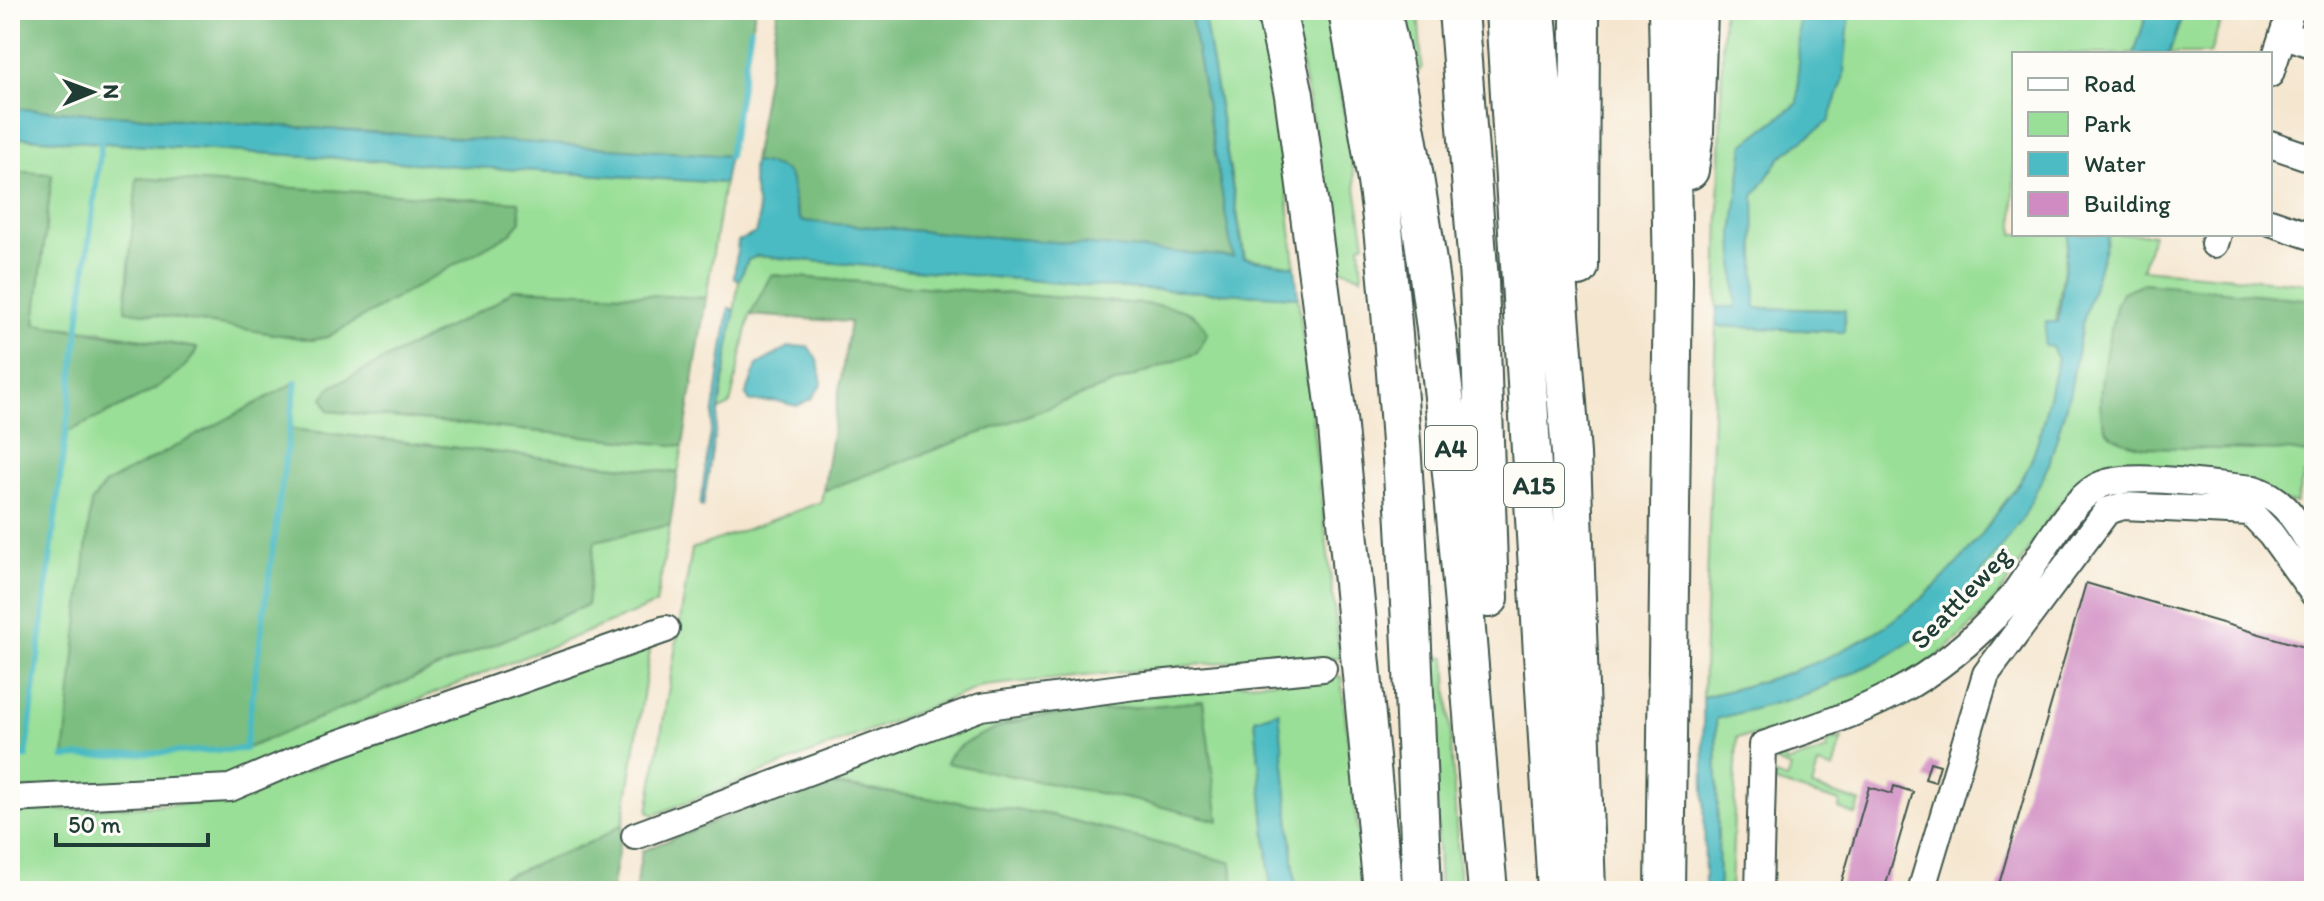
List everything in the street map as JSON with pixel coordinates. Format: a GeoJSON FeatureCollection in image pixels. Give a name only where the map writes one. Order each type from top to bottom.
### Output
{"type":"FeatureCollection","features":[{"type":"Feature","properties":{"kind":"highway"},"geometry":{"type":"LineString","coordinates":[[1276,10],[1294,95],[1337,418],[1383,891]]}},
{"type":"Feature","properties":{"kind":"highway","name":"A4"},"geometry":{"type":"LineString","coordinates":[[1348,10],[1381,217],[1399,423],[1407,529],[1422,891]]}},
{"type":"Feature","properties":{"kind":"highway","name":"A4"},"geometry":{"type":"LineString","coordinates":[[1381,10],[1422,221],[1446,399],[1488,891]]}},
{"type":"Feature","properties":{"kind":"highway","name":"A15"},"geometry":{"type":"LineString","coordinates":[[1458,10],[1482,339],[1497,891]]}},
{"type":"Feature","properties":{"kind":"highway","name":"A15"},"geometry":{"type":"LineString","coordinates":[[1505,10],[1557,891]]}},
{"type":"Feature","properties":{"kind":"highway","name":"A15"},"geometry":{"type":"LineString","coordinates":[[1536,10],[1571,454],[1586,891]]}},
{"type":"Feature","properties":{"kind":"highway","name":"A15"},"geometry":{"type":"LineString","coordinates":[[1571,454],[1579,281],[1580,10]]}},
{"type":"Feature","properties":{"kind":"highway"},"geometry":{"type":"LineString","coordinates":[[1665,891],[1673,302],[1668,10]]}},
{"type":"Feature","properties":{"kind":"highway"},"geometry":{"type":"LineString","coordinates":[[1673,302],[1694,132],[1698,10]]}},
{"type":"Feature","properties":{"kind":"street"},"geometry":{"type":"LineString","coordinates":[[2272,68],[2287,22],[2314,45]]}},
{"type":"Feature","properties":{"kind":"street"},"geometry":{"type":"LineString","coordinates":[[2272,145],[2314,159]]}},
{"type":"Feature","properties":{"kind":"street"},"geometry":{"type":"LineString","coordinates":[[2272,223],[2314,237]]}},
{"type":"Feature","properties":{"kind":"street","name":"Seattleweg"},"geometry":{"type":"LineString","coordinates":[[1759,891],[1763,745],[1832,722],[1921,681],[1958,651],[2006,604],[2039,561],[2077,499],[2105,483],[2120,479],[2254,489],[2270,494],[2283,504],[2314,550]]}},
{"type":"Feature","properties":{"kind":"street"},"geometry":{"type":"LineString","coordinates":[[1921,891],[1986,674],[2107,511],[2123,506],[2250,512],[2271,534],[2314,594]]}},
{"type":"Feature","properties":{"kind":"street"},"geometry":{"type":"LineString","coordinates":[[10,799],[230,788],[312,753],[666,629]]}},
{"type":"Feature","properties":{"kind":"street"},"geometry":{"type":"LineString","coordinates":[[635,836],[981,707],[1135,686],[1323,668]]}},
{"type":"Feature","properties":{"kind":"green space"},"geometry":{"type":"Polygon","coordinates":[[[10,10],[755,10],[729,156],[10,108],[10,10]]]}},
{"type":"Feature","properties":{"kind":"green space"},"geometry":{"type":"Polygon","coordinates":[[[778,10],[1190,10],[1233,257],[801,221],[788,174],[770,165],[753,162],[778,10]]]}},
{"type":"Feature","properties":{"kind":"green space"},"geometry":{"type":"Polygon","coordinates":[[[1203,10],[1263,10],[1271,49],[1295,266],[1245,258],[1203,10]]]}},
{"type":"Feature","properties":{"kind":"green space"},"geometry":{"type":"Polygon","coordinates":[[[1291,10],[1327,10],[1365,243],[1360,245],[1362,277],[1340,268],[1291,10]]]}},
{"type":"Feature","properties":{"kind":"green space"},"geometry":{"type":"Polygon","coordinates":[[[1398,10],[1418,10],[1422,67],[1414,77],[1398,10]]]}},
{"type":"Feature","properties":{"kind":"green space"},"geometry":{"type":"Polygon","coordinates":[[[1723,10],[2148,10],[2135,52],[2012,52],[2012,236],[2069,236],[2052,347],[2058,359],[2039,435],[2020,482],[1966,554],[1903,614],[1831,656],[1792,672],[1703,697],[1716,326],[1844,332],[1844,310],[1717,307],[1723,10]]]}},
{"type":"Feature","properties":{"kind":"green space"},"geometry":{"type":"Polygon","coordinates":[[[2184,10],[2224,10],[2211,52],[2170,52],[2184,10]]]}},
{"type":"Feature","properties":{"kind":"green space"},"geometry":{"type":"Polygon","coordinates":[[[10,137],[724,183],[706,298],[514,289],[492,305],[332,387],[323,398],[329,411],[683,446],[678,473],[291,429],[297,385],[64,756],[245,749],[587,605],[594,541],[670,525],[656,604],[221,779],[10,790],[10,757],[26,757],[66,433],[170,379],[196,348],[91,330],[34,325],[52,175],[10,171],[10,137]],[[518,202],[126,310],[312,340],[327,337],[510,233],[521,221],[518,202]]]}},
{"type":"Feature","properties":{"kind":"green space"},"geometry":{"type":"Polygon","coordinates":[[[10,171],[52,174],[35,324],[197,348],[177,374],[159,386],[66,433],[25,757],[10,757],[10,171]]]}},
{"type":"Feature","properties":{"kind":"green space"},"geometry":{"type":"Polygon","coordinates":[[[137,178],[519,202],[521,221],[511,233],[327,337],[312,340],[125,310],[137,178]]]}},
{"type":"Feature","properties":{"kind":"green space"},"geometry":{"type":"Polygon","coordinates":[[[2108,236],[2152,236],[2142,269],[2314,284],[2314,476],[2304,474],[2296,503],[2096,473],[2081,483],[2054,512],[1988,608],[1934,659],[1893,684],[1825,714],[1776,730],[1737,737],[1731,891],[1719,891],[1716,719],[1806,695],[1882,659],[1924,633],[2049,464],[2070,391],[2082,325],[2108,236]]]}},
{"type":"Feature","properties":{"kind":"green space"},"geometry":{"type":"Polygon","coordinates":[[[757,256],[1105,287],[1298,297],[1340,658],[1309,661],[1254,659],[983,686],[654,815],[648,812],[692,549],[821,502],[823,491],[844,482],[1197,353],[1166,306],[772,275],[750,315],[730,405],[719,410],[739,280],[748,260],[757,256]]]}},
{"type":"Feature","properties":{"kind":"green space"},"geometry":{"type":"Polygon","coordinates":[[[771,275],[1166,306],[1192,314],[1208,333],[1197,353],[823,491],[850,322],[750,315],[771,275]]]}},
{"type":"Feature","properties":{"kind":"green space"},"geometry":{"type":"Polygon","coordinates":[[[2144,283],[2314,300],[2314,455],[2288,451],[2144,447],[2121,441],[2109,433],[2103,422],[2101,390],[2110,332],[2122,292],[2144,283]]]}},
{"type":"Feature","properties":{"kind":"green space"},"geometry":{"type":"Polygon","coordinates":[[[514,289],[706,298],[683,446],[329,411],[323,398],[331,387],[492,305],[514,289]]]}},
{"type":"Feature","properties":{"kind":"green space"},"geometry":{"type":"Polygon","coordinates":[[[296,382],[291,429],[678,473],[670,525],[595,541],[587,605],[245,749],[64,757],[91,503],[105,484],[296,382]]]}},
{"type":"Feature","properties":{"kind":"green space"},"geometry":{"type":"Polygon","coordinates":[[[653,631],[623,824],[596,840],[468,891],[10,891],[10,812],[229,802],[653,631]]]}},
{"type":"Feature","properties":{"kind":"green space"},"geometry":{"type":"Polygon","coordinates":[[[1446,657],[1460,891],[1440,891],[1430,658],[1446,657]]]}},
{"type":"Feature","properties":{"kind":"green space"},"geometry":{"type":"Polygon","coordinates":[[[1341,676],[1364,891],[1296,891],[1279,712],[1255,719],[1271,891],[1234,891],[1232,863],[1052,815],[811,782],[965,720],[1233,684],[1341,676]],[[1203,701],[1035,717],[1010,722],[956,749],[1218,821],[1203,701]]]}},
{"type":"Feature","properties":{"kind":"green space"},"geometry":{"type":"Polygon","coordinates":[[[1203,701],[1219,821],[1138,801],[946,763],[951,755],[971,740],[1035,717],[1203,701]]]}},
{"type":"Feature","properties":{"kind":"green space"},"geometry":{"type":"Polygon","coordinates":[[[1842,738],[1833,769],[1818,765],[1812,787],[1860,802],[1856,815],[1839,809],[1840,802],[1775,783],[1772,775],[1787,780],[1791,768],[1776,762],[1781,748],[1786,763],[1827,750],[1826,743],[1842,738]]]}},
{"type":"Feature","properties":{"kind":"green space"},"geometry":{"type":"Polygon","coordinates":[[[811,782],[1052,815],[1232,863],[1234,891],[635,891],[642,851],[811,782]]]}},
{"type":"Feature","properties":{"kind":"green space"},"geometry":{"type":"Polygon","coordinates":[[[623,824],[611,891],[468,891],[596,840],[623,824]]]}},
{"type":"Feature","properties":{"kind":"water"},"geometry":{"type":"Polygon","coordinates":[[[1190,10],[1203,10],[1244,258],[1295,266],[1298,297],[1105,287],[757,256],[748,260],[739,280],[734,278],[738,241],[756,233],[758,224],[753,162],[771,165],[788,174],[801,221],[1233,257],[1190,10]]]}},
{"type":"Feature","properties":{"kind":"water"},"geometry":{"type":"Polygon","coordinates":[[[1799,10],[1850,10],[1843,81],[1829,121],[1781,157],[1754,196],[1756,308],[1845,310],[1844,332],[1716,326],[1717,307],[1736,307],[1733,233],[1744,144],[1798,103],[1799,10]]]}},
{"type":"Feature","properties":{"kind":"water"},"geometry":{"type":"Polygon","coordinates":[[[2148,10],[2184,10],[2170,52],[2135,52],[2148,10]]]}},
{"type":"Feature","properties":{"kind":"water"},"geometry":{"type":"Polygon","coordinates":[[[10,108],[729,156],[724,183],[10,137],[10,108]]]}},
{"type":"Feature","properties":{"kind":"water"},"geometry":{"type":"Polygon","coordinates":[[[2069,236],[2108,236],[2082,325],[2070,391],[2049,464],[2024,516],[1968,591],[1924,633],[1882,659],[1806,695],[1716,719],[1719,891],[1705,891],[1703,697],[1792,672],[1868,636],[1903,614],[1966,554],[2020,482],[2036,448],[2058,359],[2052,347],[2044,346],[2046,322],[2058,322],[2069,236]]]}},
{"type":"Feature","properties":{"kind":"water"},"geometry":{"type":"Polygon","coordinates":[[[729,308],[735,310],[703,507],[700,506],[729,308]]]}},
{"type":"Feature","properties":{"kind":"water"},"geometry":{"type":"Polygon","coordinates":[[[808,346],[818,361],[822,384],[812,398],[797,406],[776,401],[750,402],[746,395],[757,365],[789,347],[808,346]]]}},
{"type":"Feature","properties":{"kind":"water"},"geometry":{"type":"Polygon","coordinates":[[[1279,711],[1296,891],[1271,891],[1255,719],[1279,711]]]}},
{"type":"Feature","properties":{"kind":"building"},"geometry":{"type":"Polygon","coordinates":[[[2086,583],[2314,650],[2314,891],[1997,891],[2086,583]]]}},
{"type":"Feature","properties":{"kind":"building"},"geometry":{"type":"Polygon","coordinates":[[[1930,762],[1940,765],[1935,782],[1925,779],[1930,762]]]}},
{"type":"Feature","properties":{"kind":"building"},"geometry":{"type":"Polygon","coordinates":[[[1894,786],[1913,792],[1884,891],[1839,891],[1869,787],[1892,794],[1894,786]]]}},
{"type":"Feature","properties":{"kind":"waterway"},"geometry":{"type":"LineString","coordinates":[[729,156],[751,28]]}},
{"type":"Feature","properties":{"kind":"waterway"},"geometry":{"type":"LineString","coordinates":[[10,757],[26,757],[101,144]]}},
{"type":"Feature","properties":{"kind":"waterway"},"geometry":{"type":"LineString","coordinates":[[64,757],[245,749],[296,382]]}}]}
